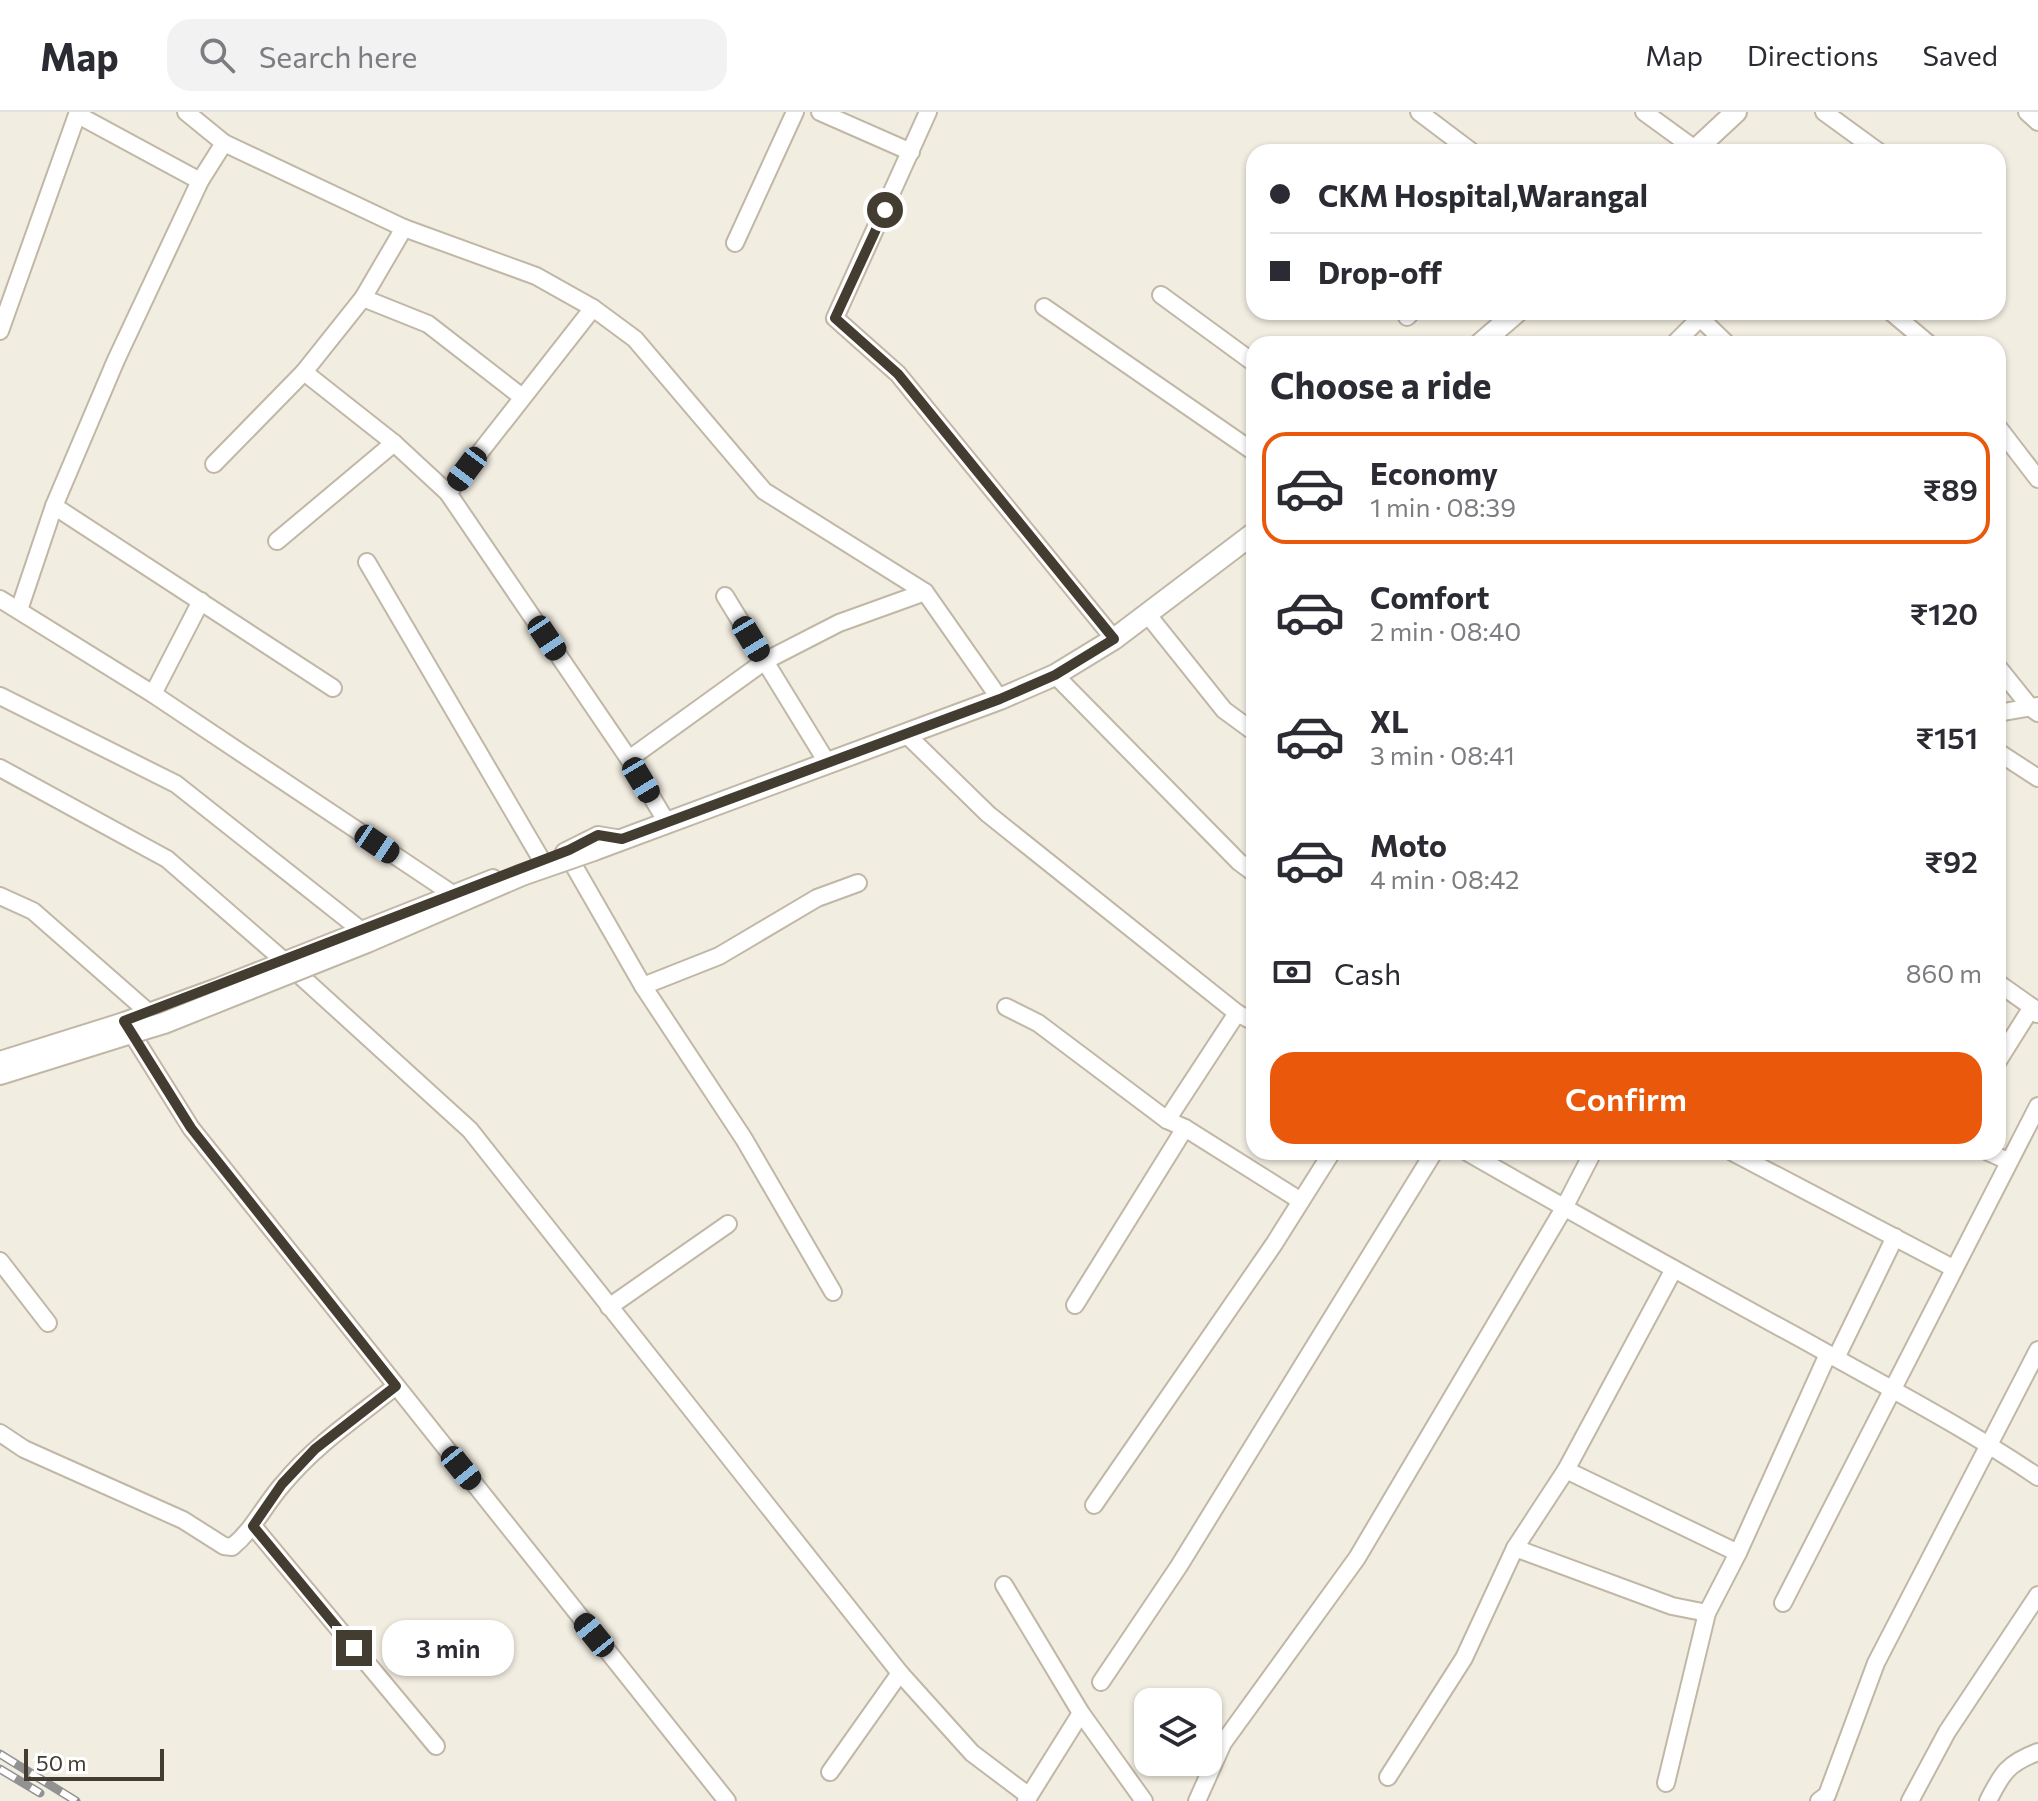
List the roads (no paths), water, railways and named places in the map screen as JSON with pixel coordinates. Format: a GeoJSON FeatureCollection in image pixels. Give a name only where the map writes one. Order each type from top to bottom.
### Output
{"type":"FeatureCollection","features":[{"type":"Feature","properties":{"kind":"street"},"geometry":{"type":"LineString","coordinates":[[186,112],[224,143],[404,228],[536,276],[593,308],[635,339],[764,491],[925,592],[1000,699]]}},
{"type":"Feature","properties":{"kind":"street"},"geometry":{"type":"LineString","coordinates":[[735,243],[795,112]]}},
{"type":"Feature","properties":{"kind":"street"},"geometry":{"type":"LineString","coordinates":[[820,112],[911,152]]}},
{"type":"Feature","properties":{"kind":"street"},"geometry":{"type":"LineString","coordinates":[[928,112],[835,318],[898,374],[1114,639]]}},
{"type":"Feature","properties":{"kind":"street"},"geometry":{"type":"LineString","coordinates":[[1419,112],[1461,144]]}},
{"type":"Feature","properties":{"kind":"street"},"geometry":{"type":"LineString","coordinates":[[1644,112],[1687,144]]}},
{"type":"Feature","properties":{"kind":"street"},"geometry":{"type":"LineString","coordinates":[[1703,144],[1736,112]]}},
{"type":"Feature","properties":{"kind":"street"},"geometry":{"type":"LineString","coordinates":[[1824,112],[1868,144]]}},
{"type":"Feature","properties":{"kind":"street"},"geometry":{"type":"LineString","coordinates":[[2027,112],[2038,122]]}},
{"type":"Feature","properties":{"kind":"street"},"geometry":{"type":"LineString","coordinates":[[0,331],[78,113],[200,181]]}},
{"type":"Feature","properties":{"kind":"street"},"geometry":{"type":"LineString","coordinates":[[19,610],[54,506],[116,360],[200,181],[224,143]]}},
{"type":"Feature","properties":{"kind":"street"},"geometry":{"type":"LineString","coordinates":[[214,464],[304,372],[363,298],[404,228]]}},
{"type":"Feature","properties":{"kind":"street"},"geometry":{"type":"LineString","coordinates":[[1161,295],[1246,357]]}},
{"type":"Feature","properties":{"kind":"street"},"geometry":{"type":"LineString","coordinates":[[363,298],[428,324],[522,397]]}},
{"type":"Feature","properties":{"kind":"street"},"geometry":{"type":"LineString","coordinates":[[1044,307],[1246,446]]}},
{"type":"Feature","properties":{"kind":"street"},"geometry":{"type":"LineString","coordinates":[[448,493],[593,308]]}},
{"type":"Feature","properties":{"kind":"street"},"geometry":{"type":"LineString","coordinates":[[1489,336],[1508,320]]}},
{"type":"Feature","properties":{"kind":"street"},"geometry":{"type":"LineString","coordinates":[[1680,336],[1693,320]]}},
{"type":"Feature","properties":{"kind":"street"},"geometry":{"type":"LineString","coordinates":[[1702,320],[1719,336]]}},
{"type":"Feature","properties":{"kind":"street"},"geometry":{"type":"LineString","coordinates":[[1900,320],[1920,336]]}},
{"type":"Feature","properties":{"kind":"street"},"geometry":{"type":"LineString","coordinates":[[304,372],[394,443],[448,493],[629,759],[666,821]]}},
{"type":"Feature","properties":{"kind":"street"},"geometry":{"type":"LineString","coordinates":[[2006,437],[2038,479]]}},
{"type":"Feature","properties":{"kind":"street"},"geometry":{"type":"LineString","coordinates":[[277,541],[394,443]]}},
{"type":"Feature","properties":{"kind":"street"},"geometry":{"type":"LineString","coordinates":[[54,506],[333,688]]}},
{"type":"Feature","properties":{"kind":"street"},"geometry":{"type":"LineString","coordinates":[[0,1074],[164,1023],[381,937],[522,875],[1000,699],[1055,675],[1114,639],[1246,539]]}},
{"type":"Feature","properties":{"kind":"street"},"geometry":{"type":"LineString","coordinates":[[367,562],[541,859]]}},
{"type":"Feature","properties":{"kind":"street"},"geometry":{"type":"LineString","coordinates":[[629,759],[765,661],[839,623],[925,592]]}},
{"type":"Feature","properties":{"kind":"street"},"geometry":{"type":"LineString","coordinates":[[725,596],[828,764]]}},
{"type":"Feature","properties":{"kind":"street"},"geometry":{"type":"LineString","coordinates":[[0,599],[153,694],[451,893]]}},
{"type":"Feature","properties":{"kind":"street"},"geometry":{"type":"LineString","coordinates":[[153,694],[201,601]]}},
{"type":"Feature","properties":{"kind":"street"},"geometry":{"type":"LineString","coordinates":[[1148,615],[1224,710],[1246,726]]}},
{"type":"Feature","properties":{"kind":"street"},"geometry":{"type":"LineString","coordinates":[[1055,675],[1246,867]]}},
{"type":"Feature","properties":{"kind":"street"},"geometry":{"type":"LineString","coordinates":[[2006,676],[2036,709]]}},
{"type":"Feature","properties":{"kind":"street"},"geometry":{"type":"LineString","coordinates":[[0,696],[176,784],[362,931]]}},
{"type":"Feature","properties":{"kind":"street"},"geometry":{"type":"LineString","coordinates":[[2006,712],[2036,709]]}},
{"type":"Feature","properties":{"kind":"street"},"geometry":{"type":"LineString","coordinates":[[906,734],[988,814],[1246,1018]]}},
{"type":"Feature","properties":{"kind":"street"},"geometry":{"type":"LineString","coordinates":[[2006,757],[2038,778]]}},
{"type":"Feature","properties":{"kind":"street"},"geometry":{"type":"LineString","coordinates":[[0,768],[167,859],[470,1130],[900,1673],[972,1753],[1028,1798],[1081,1713]]}},
{"type":"Feature","properties":{"kind":"street"},"geometry":{"type":"LineString","coordinates":[[0,1060],[124,1021],[217,987],[451,893],[569,850],[598,835],[622,839]]}},
{"type":"Feature","properties":{"kind":"street"},"geometry":{"type":"LineString","coordinates":[[570,859],[643,986],[744,1139],[833,1292]]}},
{"type":"Feature","properties":{"kind":"street"},"geometry":{"type":"LineString","coordinates":[[643,986],[719,956],[817,898],[858,883]]}},
{"type":"Feature","properties":{"kind":"street"},"geometry":{"type":"LineString","coordinates":[[0,896],[33,911],[147,1011]]}},
{"type":"Feature","properties":{"kind":"street"},"geometry":{"type":"LineString","coordinates":[[2006,989],[2035,1011],[2006,1050]]}},
{"type":"Feature","properties":{"kind":"street"},"geometry":{"type":"LineString","coordinates":[[1006,1007],[1038,1023],[1167,1120],[1185,1128],[1301,1201]]}},
{"type":"Feature","properties":{"kind":"street"},"geometry":{"type":"LineString","coordinates":[[1167,1120],[1237,1013]]}},
{"type":"Feature","properties":{"kind":"street"},"geometry":{"type":"LineString","coordinates":[[124,1021],[191,1128],[727,1801]]}},
{"type":"Feature","properties":{"kind":"street"},"geometry":{"type":"LineString","coordinates":[[1783,1603],[2038,1106]]}},
{"type":"Feature","properties":{"kind":"street"},"geometry":{"type":"LineString","coordinates":[[1075,1305],[1185,1128]]}},
{"type":"Feature","properties":{"kind":"street"},"geometry":{"type":"LineString","coordinates":[[1094,1505],[1327,1160]]}},
{"type":"Feature","properties":{"kind":"street"},"geometry":{"type":"LineString","coordinates":[[1101,1682],[1179,1566],[1429,1160]]}},
{"type":"Feature","properties":{"kind":"street"},"geometry":{"type":"LineString","coordinates":[[1481,1160],[1892,1388],[1990,1444],[2038,1477]]}},
{"type":"Feature","properties":{"kind":"street"},"geometry":{"type":"LineString","coordinates":[[1197,1801],[1223,1743],[1357,1558],[1564,1208],[1589,1160]]}},
{"type":"Feature","properties":{"kind":"street"},"geometry":{"type":"LineString","coordinates":[[1747,1160],[1953,1268]]}},
{"type":"Feature","properties":{"kind":"street"},"geometry":{"type":"LineString","coordinates":[[609,1307],[728,1224]]}},
{"type":"Feature","properties":{"kind":"street"},"geometry":{"type":"LineString","coordinates":[[1666,1783],[1707,1613],[1832,1356],[1895,1237]]}},
{"type":"Feature","properties":{"kind":"street"},"geometry":{"type":"LineString","coordinates":[[0,1261],[48,1323]]}},
{"type":"Feature","properties":{"kind":"street"},"geometry":{"type":"LineString","coordinates":[[1388,1777],[1464,1658],[1515,1548],[1566,1470],[1674,1269]]}},
{"type":"Feature","properties":{"kind":"street"},"geometry":{"type":"LineString","coordinates":[[1819,1801],[1827,1795],[1880,1656],[2038,1350]]}},
{"type":"Feature","properties":{"kind":"street"},"geometry":{"type":"LineString","coordinates":[[0,1433],[24,1449],[183,1520],[224,1546],[232,1547],[253,1526],[282,1484],[315,1449],[396,1386]]}},
{"type":"Feature","properties":{"kind":"street"},"geometry":{"type":"LineString","coordinates":[[1566,1470],[1738,1553]]}},
{"type":"Feature","properties":{"kind":"street"},"geometry":{"type":"LineString","coordinates":[[253,1526],[436,1746]]}},
{"type":"Feature","properties":{"kind":"street"},"geometry":{"type":"LineString","coordinates":[[1515,1548],[1672,1606],[1707,1613]]}},
{"type":"Feature","properties":{"kind":"street"},"geometry":{"type":"LineString","coordinates":[[1004,1585],[1081,1713],[1144,1801]]}},
{"type":"Feature","properties":{"kind":"street"},"geometry":{"type":"LineString","coordinates":[[1910,1801],[1947,1732],[2038,1595]]}},
{"type":"Feature","properties":{"kind":"street"},"geometry":{"type":"LineString","coordinates":[[830,1772],[900,1673]]}},
{"type":"Feature","properties":{"kind":"street"},"geometry":{"type":"LineString","coordinates":[[1988,1801],[2003,1772],[2020,1758],[2038,1752]]}},
{"type":"Feature","properties":{"kind":"railway"},"geometry":{"type":"LineString","coordinates":[[0,1754],[76,1801]]}},
{"type":"Feature","properties":{"kind":"railway"},"geometry":{"type":"LineString","coordinates":[[0,1769],[40,1793]]}}]}
